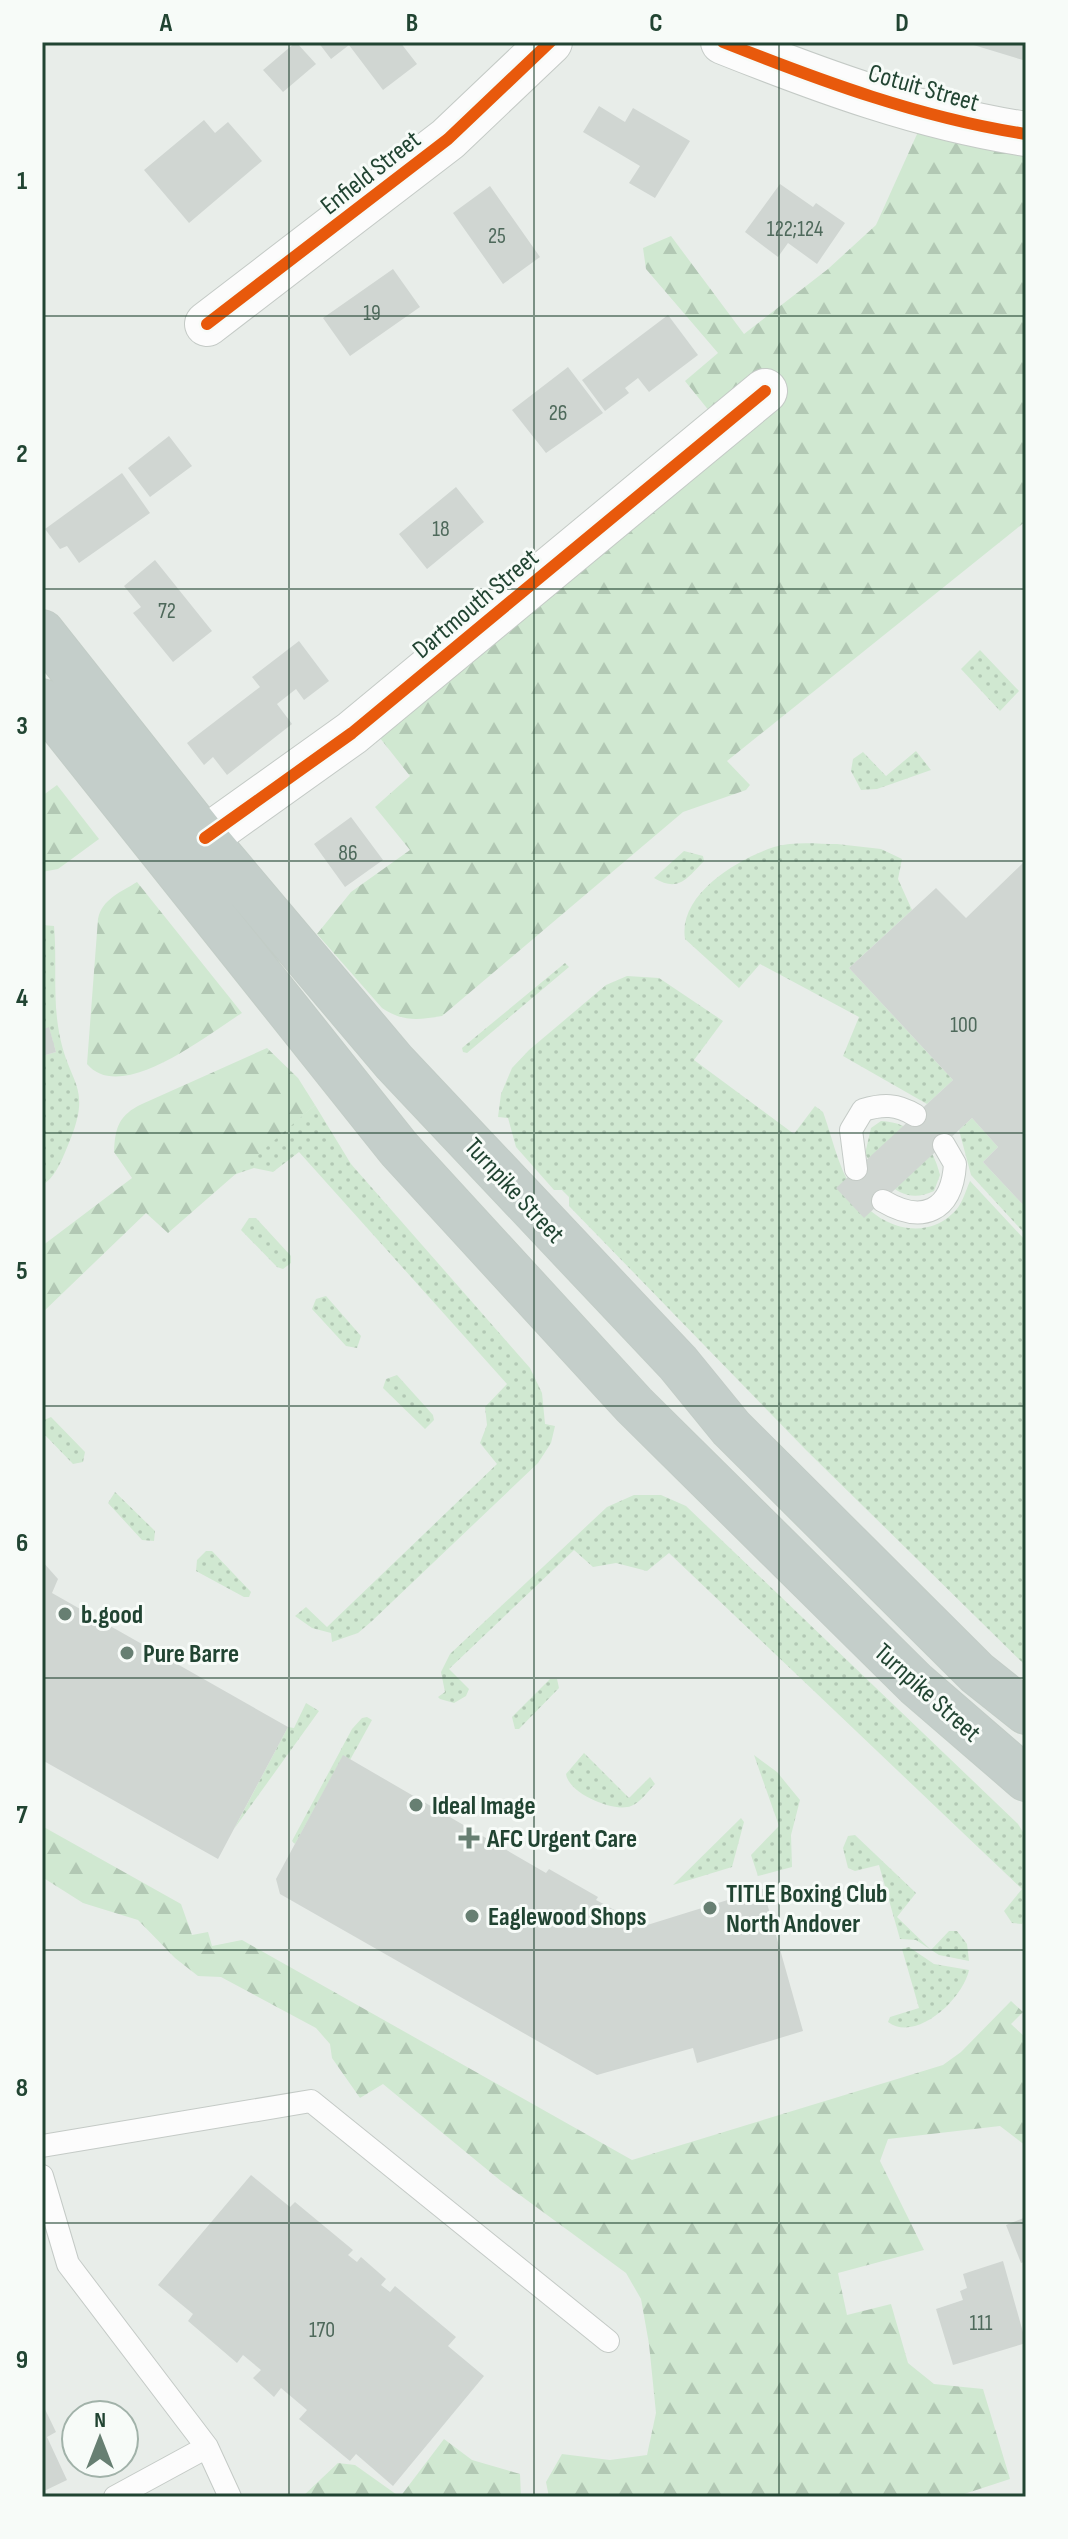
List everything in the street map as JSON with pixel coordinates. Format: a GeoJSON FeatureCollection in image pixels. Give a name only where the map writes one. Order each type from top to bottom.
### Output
{"type":"FeatureCollection","features":[{"type":"Feature","properties":{"kind":"highway","name":"Turnpike Street"},"geometry":{"type":"LineString","coordinates":[[42,632],[205,838],[394,1062],[678,1363],[731,1428],[977,1673],[1026,1712]]}},
{"type":"Feature","properties":{"kind":"highway","name":"Turnpike Street"},"geometry":{"type":"LineString","coordinates":[[42,701],[399,1149],[634,1405],[916,1684],[1026,1779]]}},
{"type":"Feature","properties":{"kind":"street","name":"Enfield Street"},"geometry":{"type":"LineString","coordinates":[[207,324],[448,139],[550,42]]}},
{"type":"Feature","properties":{"kind":"street","name":"Cotuit Street"},"geometry":{"type":"LineString","coordinates":[[723,42],[888,101],[971,125],[1026,134]]}},
{"type":"Feature","properties":{"kind":"street","name":"Dartmouth Street"},"geometry":{"type":"LineString","coordinates":[[205,838],[352,733],[765,391]]}},
{"type":"Feature","properties":{"kind":"lane"},"geometry":{"type":"LineString","coordinates":[[856,1169],[851,1130],[863,1110],[880,1105],[902,1107],[915,1115]]}},
{"type":"Feature","properties":{"kind":"lane"},"geometry":{"type":"LineString","coordinates":[[883,1201],[902,1213],[918,1213],[943,1203],[951,1192],[955,1164],[944,1145]]}},
{"type":"Feature","properties":{"kind":"lane"},"geometry":{"type":"LineString","coordinates":[[42,2146],[311,2101],[608,2341]]}},
{"type":"Feature","properties":{"kind":"lane"},"geometry":{"type":"LineString","coordinates":[[42,2176],[68,2264],[207,2447],[230,2497]]}},
{"type":"Feature","properties":{"kind":"lane"},"geometry":{"type":"LineString","coordinates":[[115,2497],[207,2447]]}},
{"type":"Feature","properties":{"kind":"green space"},"geometry":{"type":"Polygon","coordinates":[[[922,123],[1026,144],[1026,521],[727,761],[750,785],[746,790],[683,812],[442,1016],[411,1019],[382,1008],[317,934],[351,892],[410,850],[375,807],[410,776],[376,733],[710,412],[685,381],[718,353],[646,269],[643,248],[671,236],[744,334],[828,269],[876,225],[922,123]]]}},
{"type":"Feature","properties":{"kind":"green space"},"geometry":{"type":"Polygon","coordinates":[[[980,650],[1019,691],[1000,711],[961,669],[980,650]]]}},
{"type":"Feature","properties":{"kind":"green space"},"geometry":{"type":"Polygon","coordinates":[[[916,751],[931,770],[877,789],[861,790],[851,771],[853,759],[863,752],[886,776],[916,751]]]}},
{"type":"Feature","properties":{"kind":"green space"},"geometry":{"type":"Polygon","coordinates":[[[57,785],[99,839],[58,869],[42,872],[42,796],[57,785]]]}},
{"type":"Feature","properties":{"kind":"green space"},"geometry":{"type":"Polygon","coordinates":[[[837,844],[881,849],[902,859],[898,879],[912,910],[849,968],[953,1080],[927,1104],[843,1056],[859,1017],[760,964],[739,988],[685,939],[685,923],[701,893],[744,860],[781,845],[837,844]]]}},
{"type":"Feature","properties":{"kind":"green space"},"geometry":{"type":"Polygon","coordinates":[[[684,851],[703,856],[704,861],[682,882],[670,884],[654,878],[684,851]]]}},
{"type":"Feature","properties":{"kind":"green space"},"geometry":{"type":"Polygon","coordinates":[[[137,882],[242,1013],[164,1062],[121,1076],[102,1074],[87,1064],[98,919],[108,901],[137,882]]]}},
{"type":"Feature","properties":{"kind":"green space"},"geometry":{"type":"Polygon","coordinates":[[[42,925],[54,926],[58,1026],[77,1086],[79,1111],[59,1165],[42,1185],[42,1056],[56,1052],[49,1028],[42,1030],[42,925]]]}},
{"type":"Feature","properties":{"kind":"green space"},"geometry":{"type":"Polygon","coordinates":[[[565,963],[569,967],[467,1053],[463,1052],[462,1048],[565,963]]]}},
{"type":"Feature","properties":{"kind":"green space"},"geometry":{"type":"Polygon","coordinates":[[[627,976],[659,978],[723,1021],[694,1060],[794,1134],[815,1106],[823,1112],[849,1182],[872,1212],[906,1228],[930,1226],[952,1214],[963,1199],[970,1181],[1026,1241],[1026,1666],[806,1450],[569,1206],[569,1197],[562,1190],[554,1190],[516,1147],[508,1118],[498,1117],[501,1094],[512,1068],[606,985],[627,976]]]}},
{"type":"Feature","properties":{"kind":"green space"},"geometry":{"type":"Polygon","coordinates":[[[267,1048],[298,1078],[315,1105],[168,1233],[146,1213],[42,1313],[42,1246],[132,1178],[114,1152],[117,1129],[123,1117],[142,1104],[267,1048]]]}},
{"type":"Feature","properties":{"kind":"green space"},"geometry":{"type":"Polygon","coordinates":[[[315,1105],[351,1164],[530,1368],[542,1393],[545,1424],[555,1426],[551,1443],[538,1463],[372,1621],[358,1633],[332,1642],[331,1633],[312,1628],[295,1616],[306,1607],[327,1627],[497,1464],[480,1443],[487,1425],[485,1407],[507,1384],[299,1152],[273,1172],[254,1168],[230,1176],[315,1105]]]}},
{"type":"Feature","properties":{"kind":"green space"},"geometry":{"type":"Polygon","coordinates":[[[972,1118],[998,1147],[983,1162],[1026,1208],[1026,1235],[971,1175],[959,1130],[972,1118]]]}},
{"type":"Feature","properties":{"kind":"green space"},"geometry":{"type":"Polygon","coordinates":[[[881,1121],[903,1126],[927,1145],[940,1175],[934,1191],[922,1195],[902,1193],[878,1173],[865,1154],[871,1128],[881,1121]]]}},
{"type":"Feature","properties":{"kind":"green space"},"geometry":{"type":"Polygon","coordinates":[[[249,1218],[256,1218],[291,1256],[291,1263],[283,1269],[277,1267],[241,1230],[249,1218]]]}},
{"type":"Feature","properties":{"kind":"green space"},"geometry":{"type":"Polygon","coordinates":[[[326,1296],[361,1336],[357,1348],[346,1346],[312,1309],[316,1299],[326,1296]]]}},
{"type":"Feature","properties":{"kind":"green space"},"geometry":{"type":"Polygon","coordinates":[[[397,1375],[433,1415],[434,1420],[425,1429],[383,1388],[386,1379],[397,1375]]]}},
{"type":"Feature","properties":{"kind":"green space"},"geometry":{"type":"Polygon","coordinates":[[[51,1417],[85,1452],[83,1462],[73,1464],[44,1434],[42,1421],[51,1417]]]}},
{"type":"Feature","properties":{"kind":"green space"},"geometry":{"type":"Polygon","coordinates":[[[115,1492],[155,1531],[154,1541],[142,1540],[108,1503],[115,1492]]]}},
{"type":"Feature","properties":{"kind":"green space"},"geometry":{"type":"Polygon","coordinates":[[[634,1495],[661,1495],[686,1506],[1018,1824],[1026,1837],[1026,1917],[1022,1924],[1012,1923],[1004,1911],[1022,1889],[669,1553],[647,1571],[616,1563],[593,1567],[574,1550],[449,1669],[469,1689],[466,1696],[454,1703],[438,1697],[445,1692],[441,1672],[450,1654],[607,1507],[634,1495]]]}},
{"type":"Feature","properties":{"kind":"green space"},"geometry":{"type":"Polygon","coordinates":[[[206,1551],[212,1551],[251,1592],[249,1597],[196,1571],[197,1560],[206,1551]]]}},
{"type":"Feature","properties":{"kind":"green space"},"geometry":{"type":"Polygon","coordinates":[[[550,1679],[557,1679],[559,1688],[519,1729],[515,1729],[512,1717],[550,1679]]]}},
{"type":"Feature","properties":{"kind":"green space"},"geometry":{"type":"Polygon","coordinates":[[[306,1703],[319,1711],[234,1829],[288,1727],[294,1728],[306,1703]]]}},
{"type":"Feature","properties":{"kind":"green space"},"geometry":{"type":"Polygon","coordinates":[[[367,1717],[372,1720],[350,1760],[343,1756],[295,1844],[292,1841],[352,1729],[367,1717]]]}},
{"type":"Feature","properties":{"kind":"green space"},"geometry":{"type":"Polygon","coordinates":[[[584,1753],[629,1798],[650,1777],[655,1784],[631,1806],[614,1807],[593,1800],[575,1788],[566,1774],[584,1753]]]}},
{"type":"Feature","properties":{"kind":"green space"},"geometry":{"type":"Polygon","coordinates":[[[754,1755],[777,1772],[800,1800],[791,1835],[792,1867],[758,1876],[751,1855],[779,1826],[754,1755]]]}},
{"type":"Feature","properties":{"kind":"green space"},"geometry":{"type":"Polygon","coordinates":[[[741,1818],[744,1822],[732,1867],[673,1885],[741,1818]]]}},
{"type":"Feature","properties":{"kind":"green space"},"geometry":{"type":"Polygon","coordinates":[[[42,1826],[181,1904],[192,1935],[208,1932],[212,1946],[242,1940],[632,2160],[943,2065],[961,2052],[1011,2001],[1023,2012],[1011,2024],[1026,2038],[1026,2146],[1000,2126],[888,2139],[880,2161],[924,2250],[838,2273],[847,2315],[891,2304],[908,2363],[934,2384],[983,2389],[1010,2479],[955,2497],[549,2497],[546,2482],[562,2454],[610,2460],[647,2455],[656,2413],[649,2344],[641,2299],[626,2273],[501,2181],[383,2084],[360,2098],[332,2058],[330,2044],[316,2028],[221,1977],[198,1976],[175,1958],[138,1920],[83,1903],[42,1877],[42,1826]]]}},
{"type":"Feature","properties":{"kind":"green space"},"geometry":{"type":"Polygon","coordinates":[[[855,1835],[916,1893],[897,1917],[930,1949],[916,1940],[900,1939],[879,1865],[855,1871],[848,1868],[843,1848],[848,1836],[855,1835]]]}},
{"type":"Feature","properties":{"kind":"green space"},"geometry":{"type":"Polygon","coordinates":[[[949,1931],[957,1931],[967,1944],[969,1961],[939,1955],[931,1950],[949,1931]]]}},
{"type":"Feature","properties":{"kind":"green space"},"geometry":{"type":"Polygon","coordinates":[[[909,1947],[934,1964],[969,1970],[958,1993],[937,2015],[912,2027],[899,2027],[888,2022],[890,2017],[919,2008],[902,1949],[909,1947]]]}},
{"type":"Feature","properties":{"kind":"green space"},"geometry":{"type":"Polygon","coordinates":[[[444,2439],[472,2460],[520,2474],[521,2497],[400,2497],[444,2439]]]}},
{"type":"Feature","properties":{"kind":"green space"},"geometry":{"type":"Polygon","coordinates":[[[338,2463],[355,2465],[400,2497],[302,2497],[338,2463]]]}},
{"type":"Feature","properties":{"kind":"building"},"geometry":{"type":"Polygon","coordinates":[[[296,42],[316,64],[283,92],[263,70],[296,42]]]}},
{"type":"Feature","properties":{"kind":"building"},"geometry":{"type":"Polygon","coordinates":[[[318,42],[400,42],[417,64],[383,90],[349,45],[331,59],[318,42]]]}},
{"type":"Feature","properties":{"kind":"building"},"geometry":{"type":"Polygon","coordinates":[[[967,42],[1026,42],[1026,61],[967,43],[967,42]]]}},
{"type":"Feature","properties":{"kind":"building"},"geometry":{"type":"Polygon","coordinates":[[[599,106],[625,122],[633,108],[690,141],[655,198],[629,183],[640,166],[583,132],[599,106]]]}},
{"type":"Feature","properties":{"kind":"building"},"geometry":{"type":"Polygon","coordinates":[[[204,120],[215,133],[228,122],[262,161],[189,223],[144,170],[204,120]]]}},
{"type":"Feature","properties":{"kind":"building"},"geometry":{"type":"Polygon","coordinates":[[[780,184],[813,207],[816,203],[845,223],[817,264],[788,243],[778,257],[745,232],[780,184]]]}},
{"type":"Feature","properties":{"kind":"building"},"geometry":{"type":"Polygon","coordinates":[[[490,186],[540,257],[503,284],[453,213],[490,186]]]}},
{"type":"Feature","properties":{"kind":"building"},"geometry":{"type":"Polygon","coordinates":[[[393,269],[420,307],[350,356],[323,318],[393,269]]]}},
{"type":"Feature","properties":{"kind":"building"},"geometry":{"type":"Polygon","coordinates":[[[668,315],[698,355],[649,392],[638,378],[625,388],[629,393],[605,411],[582,380],[668,315]]]}},
{"type":"Feature","properties":{"kind":"building"},"geometry":{"type":"Polygon","coordinates":[[[568,367],[603,413],[546,453],[512,410],[568,367]]]}},
{"type":"Feature","properties":{"kind":"building"},"geometry":{"type":"Polygon","coordinates":[[[169,436],[192,466],[150,497],[128,468],[169,436]]]}},
{"type":"Feature","properties":{"kind":"building"},"geometry":{"type":"Polygon","coordinates":[[[122,473],[150,513],[79,563],[67,546],[60,549],[45,529],[122,473]]]}},
{"type":"Feature","properties":{"kind":"building"},"geometry":{"type":"Polygon","coordinates":[[[456,487],[484,522],[427,569],[399,534],[456,487]]]}},
{"type":"Feature","properties":{"kind":"building"},"geometry":{"type":"Polygon","coordinates":[[[155,560],[212,631],[173,662],[133,613],[141,607],[124,586],[155,560]]]}},
{"type":"Feature","properties":{"kind":"building"},"geometry":{"type":"Polygon","coordinates":[[[299,641],[329,681],[304,700],[296,689],[277,704],[292,724],[227,775],[213,757],[204,765],[187,743],[260,687],[252,677],[299,641]]]}},
{"type":"Feature","properties":{"kind":"building"},"geometry":{"type":"Polygon","coordinates":[[[351,817],[383,860],[345,887],[314,844],[351,817]]]}},
{"type":"Feature","properties":{"kind":"building"},"geometry":{"type":"Polygon","coordinates":[[[1026,860],[1026,1208],[983,1162],[998,1147],[972,1118],[864,1218],[836,1188],[953,1080],[849,968],[936,888],[966,918],[1026,860]]]}},
{"type":"Feature","properties":{"kind":"building"},"geometry":{"type":"Polygon","coordinates":[[[49,1027],[56,1052],[42,1056],[42,1030],[49,1027]]]}},
{"type":"Feature","properties":{"kind":"building"},"geometry":{"type":"Polygon","coordinates":[[[42,1561],[58,1579],[52,1593],[288,1727],[218,1859],[42,1760],[42,1561]]]}},
{"type":"Feature","properties":{"kind":"building","name":"Eaglewood Shops"},"geometry":{"type":"Polygon","coordinates":[[[343,1755],[546,1873],[549,1869],[598,1897],[596,1900],[644,1926],[763,1889],[803,2031],[697,2063],[693,2048],[597,2075],[280,1894],[276,1879],[343,1755]]]}},
{"type":"Feature","properties":{"kind":"building"},"geometry":{"type":"Polygon","coordinates":[[[251,2175],[290,2207],[295,2202],[353,2250],[348,2255],[357,2262],[361,2257],[386,2279],[381,2285],[390,2292],[395,2286],[456,2337],[448,2346],[484,2376],[393,2486],[356,2454],[350,2461],[299,2419],[307,2410],[281,2388],[274,2397],[253,2378],[261,2370],[243,2355],[237,2363],[188,2321],[193,2314],[158,2285],[251,2175]]]}},
{"type":"Feature","properties":{"kind":"building"},"geometry":{"type":"Polygon","coordinates":[[[1026,2217],[1026,2261],[1021,2263],[1006,2225],[1026,2217]]]}},
{"type":"Feature","properties":{"kind":"building"},"geometry":{"type":"Polygon","coordinates":[[[1003,2261],[1026,2343],[953,2365],[936,2309],[963,2300],[960,2291],[967,2288],[963,2274],[1003,2261]]]}},
{"type":"Feature","properties":{"kind":"building"},"geometry":{"type":"Polygon","coordinates":[[[42,2403],[56,2432],[47,2437],[60,2465],[60,2479],[67,2480],[42,2492],[42,2403]]]}},
{"type":"Feature","properties":{"kind":"cycle path"},"geometry":{"type":"LineString","coordinates":[[207,324],[448,139],[550,42]]}},
{"type":"Feature","properties":{"kind":"cycle path"},"geometry":{"type":"LineString","coordinates":[[723,42],[872,97],[948,118],[1026,134]]}},
{"type":"Feature","properties":{"kind":"cycle path"},"geometry":{"type":"LineString","coordinates":[[205,838],[352,733],[765,391]]}},
{"type":"Feature","properties":{"kind":"place","name":"b.good"},"geometry":{"type":"Point","coordinates":[65,1614]}},
{"type":"Feature","properties":{"kind":"place","name":"Pure Barre"},"geometry":{"type":"Point","coordinates":[127,1653]}},
{"type":"Feature","properties":{"kind":"place","name":"Ideal Image"},"geometry":{"type":"Point","coordinates":[416,1805]}},
{"type":"Feature","properties":{"kind":"place","name":"AFC Urgent Care"},"geometry":{"type":"Point","coordinates":[469,1838]}},
{"type":"Feature","properties":{"kind":"place","name":"TITLE Boxing Club North Andover"},"geometry":{"type":"Point","coordinates":[710,1908]}},
{"type":"Feature","properties":{"kind":"place","name":"Eaglewood Shops"},"geometry":{"type":"Point","coordinates":[472,1916]}}]}
